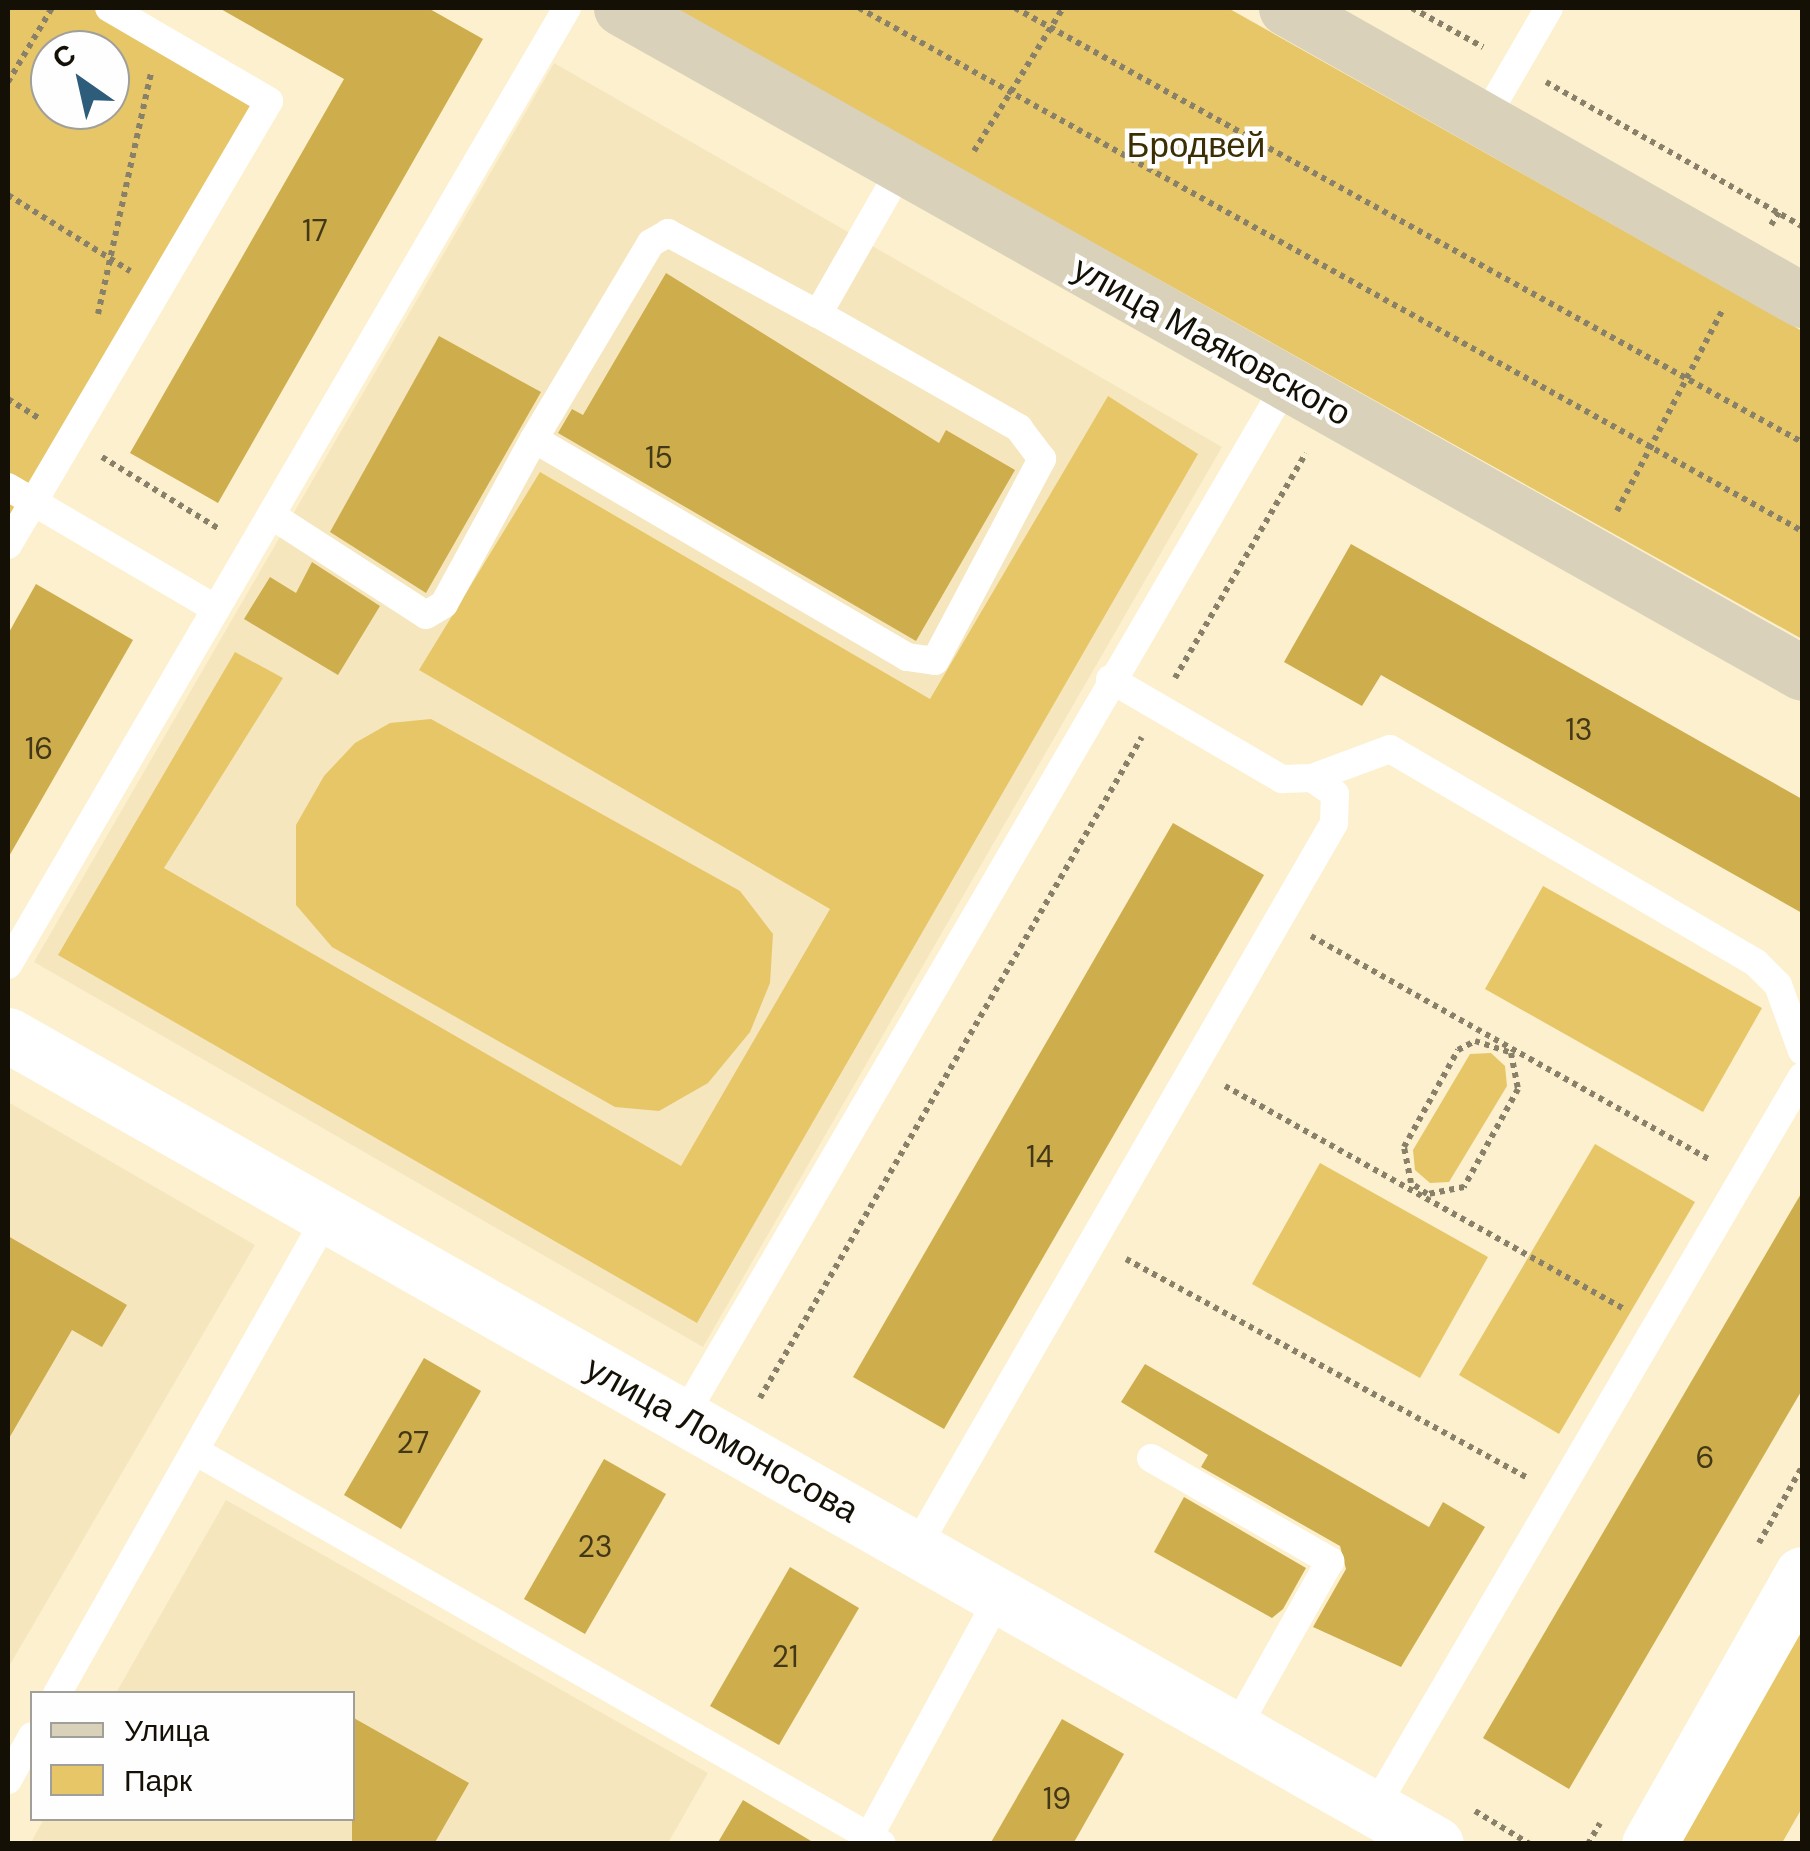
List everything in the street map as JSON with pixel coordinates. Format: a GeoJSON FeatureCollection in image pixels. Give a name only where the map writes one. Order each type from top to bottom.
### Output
{"type":"FeatureCollection","features":[{"type":"Feature","properties":{"kind":"street","name":"улица Маяковского"},"geometry":{"type":"LineString","coordinates":[[621,8],[1802,673]]}},
{"type":"Feature","properties":{"kind":"street"},"geometry":{"type":"LineString","coordinates":[[1286,8],[1802,300]]}},
{"type":"Feature","properties":{"kind":"street","name":"улица Ломоносова"},"geometry":{"type":"LineString","coordinates":[[8,1035],[1436,1844]]}},
{"type":"Feature","properties":{"kind":"street"},"geometry":{"type":"LineString","coordinates":[[1649,1844],[1802,1574]]}},
{"type":"Feature","properties":{"kind":"lane"},"geometry":{"type":"LineString","coordinates":[[8,544],[269,101],[109,8]]}},
{"type":"Feature","properties":{"kind":"lane"},"geometry":{"type":"LineString","coordinates":[[8,965],[567,8]]}},
{"type":"Feature","properties":{"kind":"lane"},"geometry":{"type":"LineString","coordinates":[[1484,120],[1549,8]]}},
{"type":"Feature","properties":{"kind":"lane"},"geometry":{"type":"LineString","coordinates":[[818,314],[925,180]]}},
{"type":"Feature","properties":{"kind":"lane"},"geometry":{"type":"LineString","coordinates":[[270,515],[426,616],[444,604],[534,439],[651,243],[668,233],[1019,428],[1042,459],[936,661],[906,657],[534,439]]}},
{"type":"Feature","properties":{"kind":"lane"},"geometry":{"type":"LineString","coordinates":[[684,1416],[1110,679],[1287,383]]}},
{"type":"Feature","properties":{"kind":"lane"},"geometry":{"type":"LineString","coordinates":[[8,486],[214,608]]}},
{"type":"Feature","properties":{"kind":"lane"},"geometry":{"type":"LineString","coordinates":[[1110,679],[1282,778],[1312,778],[1390,749],[1756,963],[1778,985],[1802,1052]]}},
{"type":"Feature","properties":{"kind":"lane"},"geometry":{"type":"LineString","coordinates":[[916,1548],[1334,823],[1335,794],[1312,778]]}},
{"type":"Feature","properties":{"kind":"lane"},"geometry":{"type":"LineString","coordinates":[[1374,1809],[1802,1077]]}},
{"type":"Feature","properties":{"kind":"lane"},"geometry":{"type":"LineString","coordinates":[[59,1691],[326,1218]]}},
{"type":"Feature","properties":{"kind":"lane"},"geometry":{"type":"LineString","coordinates":[[195,1451],[872,1841],[1000,1595]]}},
{"type":"Feature","properties":{"kind":"lane"},"geometry":{"type":"LineString","coordinates":[[1151,1458],[1330,1560],[1235,1730]]}},
{"type":"Feature","properties":{"kind":"lane"},"geometry":{"type":"LineString","coordinates":[[8,1780],[30,1740]]}},
{"type":"Feature","properties":{"kind":"path"},"geometry":{"type":"LineString","coordinates":[[8,82],[52,8]]}},
{"type":"Feature","properties":{"kind":"path"},"geometry":{"type":"LineString","coordinates":[[859,8],[1802,531]]}},
{"type":"Feature","properties":{"kind":"path"},"geometry":{"type":"LineString","coordinates":[[1015,8],[1802,442]]}},
{"type":"Feature","properties":{"kind":"path"},"geometry":{"type":"LineString","coordinates":[[925,180],[1009,91],[1063,8]]}},
{"type":"Feature","properties":{"kind":"path"},"geometry":{"type":"LineString","coordinates":[[1412,8],[1802,226]]}},
{"type":"Feature","properties":{"kind":"path"},"geometry":{"type":"LineString","coordinates":[[94,330],[159,37]]}},
{"type":"Feature","properties":{"kind":"path"},"geometry":{"type":"LineString","coordinates":[[8,195],[158,288]]}},
{"type":"Feature","properties":{"kind":"path"},"geometry":{"type":"LineString","coordinates":[[1595,553],[1778,212]]}},
{"type":"Feature","properties":{"kind":"path"},"geometry":{"type":"LineString","coordinates":[[8,398],[228,535]]}},
{"type":"Feature","properties":{"kind":"path"},"geometry":{"type":"LineString","coordinates":[[760,1398],[1306,453]]}},
{"type":"Feature","properties":{"kind":"path"},"geometry":{"type":"LineString","coordinates":[[1280,918],[1743,1178]]}},
{"type":"Feature","properties":{"kind":"path"},"geometry":{"type":"LineString","coordinates":[[1494,1042],[1511,1053],[1518,1089],[1464,1186],[1427,1194],[1411,1184],[1404,1147],[1458,1050],[1494,1042]]}},
{"type":"Feature","properties":{"kind":"path"},"geometry":{"type":"LineString","coordinates":[[1193,1068],[1656,1326]]}},
{"type":"Feature","properties":{"kind":"path"},"geometry":{"type":"LineString","coordinates":[[1094,1242],[1558,1494]]}},
{"type":"Feature","properties":{"kind":"shaded area"},"geometry":{"type":"Polygon","coordinates":[[[554,63],[1222,447],[703,1347],[34,962],[554,63]]]}},
{"type":"Feature","properties":{"kind":"shaded area"},"geometry":{"type":"Polygon","coordinates":[[[8,1102],[255,1245],[8,1668],[8,1102]]]}},
{"type":"Feature","properties":{"kind":"shaded area"},"geometry":{"type":"Polygon","coordinates":[[[226,1500],[708,1773],[668,1843],[30,1844],[43,1821],[355,1821],[355,1691],[117,1691],[226,1500]]]}},
{"type":"Feature","properties":{"kind":"green space"},"geometry":{"type":"Polygon","coordinates":[[[8,8],[95,8],[259,104],[8,531],[8,8]]]}},
{"type":"Feature","properties":{"kind":"green space","name":"Бродвей"},"geometry":{"type":"Polygon","coordinates":[[[673,8],[1228,8],[1802,331],[1802,639],[673,8]]]}},
{"type":"Feature","properties":{"kind":"green space"},"geometry":{"type":"Polygon","coordinates":[[[1108,396],[1198,454],[697,1323],[58,955],[235,652],[283,678],[164,868],[681,1166],[830,909],[419,670],[540,472],[930,699],[1108,396]]]}},
{"type":"Feature","properties":{"kind":"green space"},"geometry":{"type":"Polygon","coordinates":[[[431,719],[740,891],[773,934],[770,983],[750,1032],[708,1083],[659,1111],[615,1107],[332,947],[296,905],[296,825],[324,776],[355,743],[390,723],[431,719]]]}},
{"type":"Feature","properties":{"kind":"green space"},"geometry":{"type":"Polygon","coordinates":[[[1543,886],[1762,1008],[1703,1112],[1485,989],[1543,886]]]}},
{"type":"Feature","properties":{"kind":"green space"},"geometry":{"type":"Polygon","coordinates":[[[1491,1053],[1505,1066],[1507,1086],[1449,1182],[1430,1183],[1415,1170],[1413,1150],[1470,1054],[1491,1053]]]}},
{"type":"Feature","properties":{"kind":"green space"},"geometry":{"type":"Polygon","coordinates":[[[1595,1144],[1695,1202],[1559,1434],[1459,1375],[1595,1144]]]}},
{"type":"Feature","properties":{"kind":"green space"},"geometry":{"type":"Polygon","coordinates":[[[1320,1163],[1488,1257],[1420,1378],[1252,1284],[1320,1163]]]}},
{"type":"Feature","properties":{"kind":"green space"},"geometry":{"type":"Polygon","coordinates":[[[1802,1623],[1802,1808],[1782,1843],[1676,1844],[1802,1623]]]}},
{"type":"Feature","properties":{"kind":"building"},"geometry":{"type":"Polygon","coordinates":[[[219,8],[428,8],[483,39],[218,503],[130,453],[344,79],[219,8]]]}},
{"type":"Feature","properties":{"kind":"building"},"geometry":{"type":"Polygon","coordinates":[[[666,273],[939,443],[946,430],[1015,470],[916,641],[558,433],[572,409],[583,415],[666,273]]]}},
{"type":"Feature","properties":{"kind":"building"},"geometry":{"type":"Polygon","coordinates":[[[439,336],[541,392],[426,593],[330,532],[439,336]]]}},
{"type":"Feature","properties":{"kind":"building"},"geometry":{"type":"Polygon","coordinates":[[[1351,544],[1802,799],[1802,913],[1381,675],[1362,706],[1284,662],[1351,544]]]}},
{"type":"Feature","properties":{"kind":"building"},"geometry":{"type":"Polygon","coordinates":[[[312,562],[380,606],[338,675],[244,619],[270,577],[296,593],[312,562]]]}},
{"type":"Feature","properties":{"kind":"building"},"geometry":{"type":"Polygon","coordinates":[[[36,584],[133,640],[8,858],[8,634],[36,584]]]}},
{"type":"Feature","properties":{"kind":"building"},"geometry":{"type":"Polygon","coordinates":[[[1173,823],[1264,875],[944,1429],[853,1377],[1173,823]]]}},
{"type":"Feature","properties":{"kind":"building"},"geometry":{"type":"Polygon","coordinates":[[[1802,1192],[1802,1390],[1569,1789],[1483,1738],[1802,1192]]]}},
{"type":"Feature","properties":{"kind":"building"},"geometry":{"type":"Polygon","coordinates":[[[8,1236],[127,1305],[102,1347],[72,1330],[8,1440],[8,1236]]]}},
{"type":"Feature","properties":{"kind":"building"},"geometry":{"type":"Polygon","coordinates":[[[424,1358],[481,1391],[401,1529],[344,1495],[424,1358]]]}},
{"type":"Feature","properties":{"kind":"building"},"geometry":{"type":"Polygon","coordinates":[[[1145,1364],[1429,1527],[1443,1502],[1485,1527],[1401,1667],[1313,1627],[1346,1569],[1340,1546],[1201,1467],[1208,1455],[1121,1402],[1145,1364]]]}},
{"type":"Feature","properties":{"kind":"building"},"geometry":{"type":"Polygon","coordinates":[[[604,1459],[666,1494],[585,1634],[524,1599],[604,1459]]]}},
{"type":"Feature","properties":{"kind":"building"},"geometry":{"type":"Polygon","coordinates":[[[1184,1497],[1306,1568],[1283,1609],[1272,1618],[1154,1552],[1184,1497]]]}},
{"type":"Feature","properties":{"kind":"building"},"geometry":{"type":"Polygon","coordinates":[[[790,1567],[859,1608],[779,1745],[710,1706],[790,1567]]]}},
{"type":"Feature","properties":{"kind":"building"},"geometry":{"type":"Polygon","coordinates":[[[355,1719],[469,1783],[434,1844],[352,1844],[355,1719]]]}},
{"type":"Feature","properties":{"kind":"building"},"geometry":{"type":"Polygon","coordinates":[[[1062,1719],[1124,1754],[1073,1844],[990,1844],[1062,1719]]]}},
{"type":"Feature","properties":{"kind":"building"},"geometry":{"type":"Polygon","coordinates":[[[743,1800],[816,1844],[717,1844],[743,1800]]]}}]}
